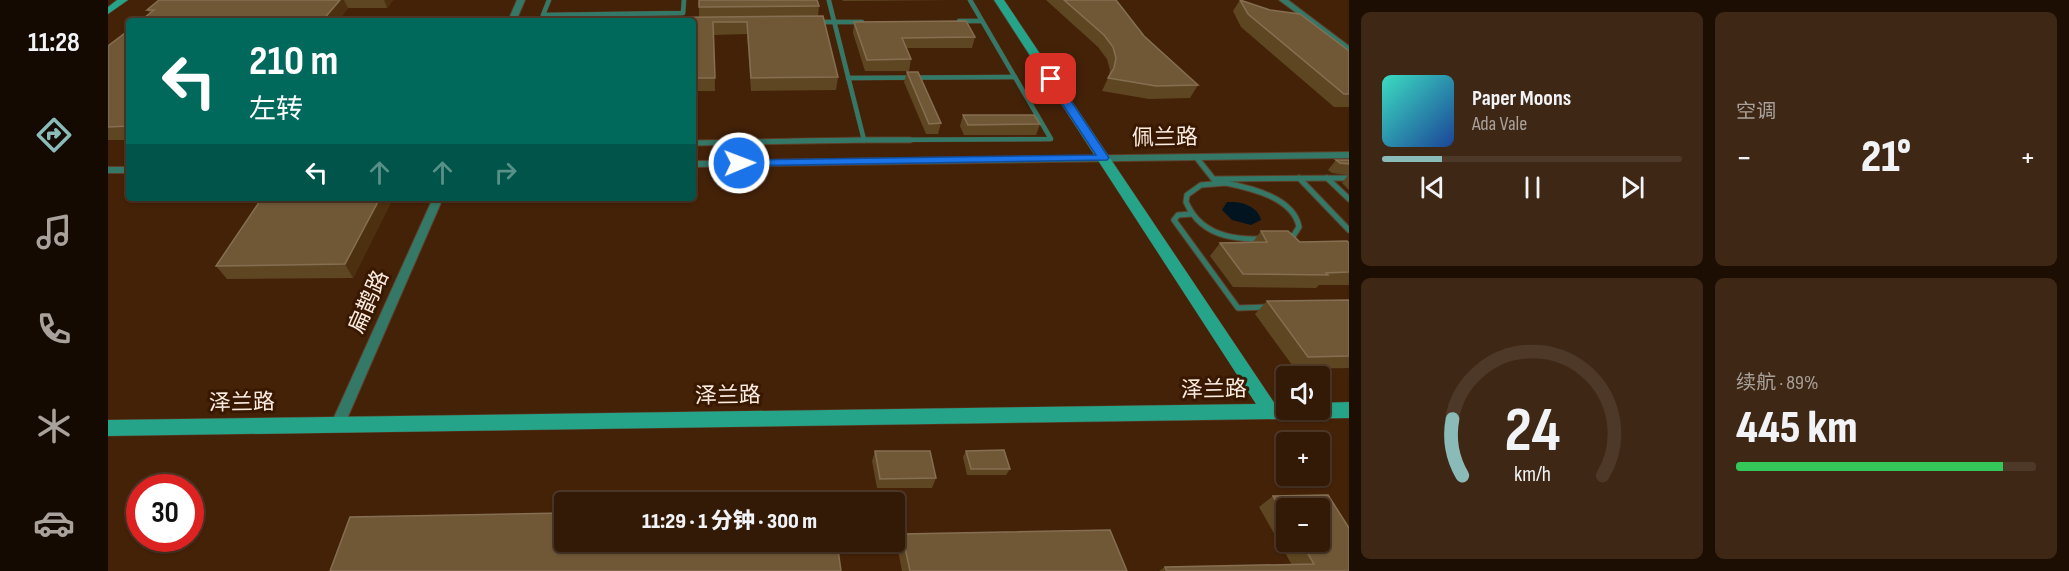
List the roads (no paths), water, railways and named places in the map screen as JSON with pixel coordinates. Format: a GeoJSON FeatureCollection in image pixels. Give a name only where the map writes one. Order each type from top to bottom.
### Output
{"type":"FeatureCollection","features":[{"type":"Feature","properties":{"kind":"street"},"geometry":{"type":"LineString","coordinates":[[108,11],[123,0]]}},
{"type":"Feature","properties":{"kind":"street"},"geometry":{"type":"LineString","coordinates":[[513,18],[521,0]]}},
{"type":"Feature","properties":{"kind":"street"},"geometry":{"type":"LineString","coordinates":[[999,0],[1270,411]]}},
{"type":"Feature","properties":{"kind":"street"},"geometry":{"type":"LineString","coordinates":[[1283,0],[1349,50]]}},
{"type":"Feature","properties":{"kind":"street","name":"佩兰路"},"geometry":{"type":"LineString","coordinates":[[696,164],[1349,155]]}},
{"type":"Feature","properties":{"kind":"street"},"geometry":{"type":"LineString","coordinates":[[108,170],[126,170]]}},
{"type":"Feature","properties":{"kind":"street","name":"扁鹊路"},"geometry":{"type":"LineString","coordinates":[[338,424],[437,201]]}},
{"type":"Feature","properties":{"kind":"street","name":"泽兰路"},"geometry":{"type":"LineString","coordinates":[[108,428],[1349,410]]}},
{"type":"Feature","properties":{"kind":"lane"},"geometry":{"type":"LineString","coordinates":[[542,18],[549,0]]}},
{"type":"Feature","properties":{"kind":"lane"},"geometry":{"type":"LineString","coordinates":[[683,18],[684,0]]}},
{"type":"Feature","properties":{"kind":"lane"},"geometry":{"type":"LineString","coordinates":[[696,143],[1051,139],[970,0]]}},
{"type":"Feature","properties":{"kind":"lane"},"geometry":{"type":"LineString","coordinates":[[829,1],[864,140]]}},
{"type":"Feature","properties":{"kind":"lane"},"geometry":{"type":"LineString","coordinates":[[543,15],[683,13]]}},
{"type":"Feature","properties":{"kind":"lane"},"geometry":{"type":"LineString","coordinates":[[948,21],[982,21]]}},
{"type":"Feature","properties":{"kind":"lane"},"geometry":{"type":"LineString","coordinates":[[810,22],[868,22]]}},
{"type":"Feature","properties":{"kind":"lane"},"geometry":{"type":"LineString","coordinates":[[848,78],[1015,76]]}},
{"type":"Feature","properties":{"kind":"lane"},"geometry":{"type":"LineString","coordinates":[[1196,157],[1216,181],[1245,186],[1273,197],[1288,208],[1296,220],[1298,230],[1292,238],[1230,238],[1212,230],[1192,214],[1186,198],[1191,190],[1216,181],[1349,177]]}},
{"type":"Feature","properties":{"kind":"lane"},"geometry":{"type":"LineString","coordinates":[[1299,178],[1349,230]]}},
{"type":"Feature","properties":{"kind":"lane"},"geometry":{"type":"LineString","coordinates":[[1327,178],[1349,199]]}},
{"type":"Feature","properties":{"kind":"lane"},"geometry":{"type":"LineString","coordinates":[[1192,214],[1178,215],[1174,220],[1238,308],[1271,307]]}},
{"type":"Feature","properties":{"kind":"water"},"geometry":{"type":"Polygon","coordinates":[[[1227,202],[1248,205],[1256,211],[1261,220],[1251,225],[1232,220],[1222,210],[1227,202]]]}}]}
